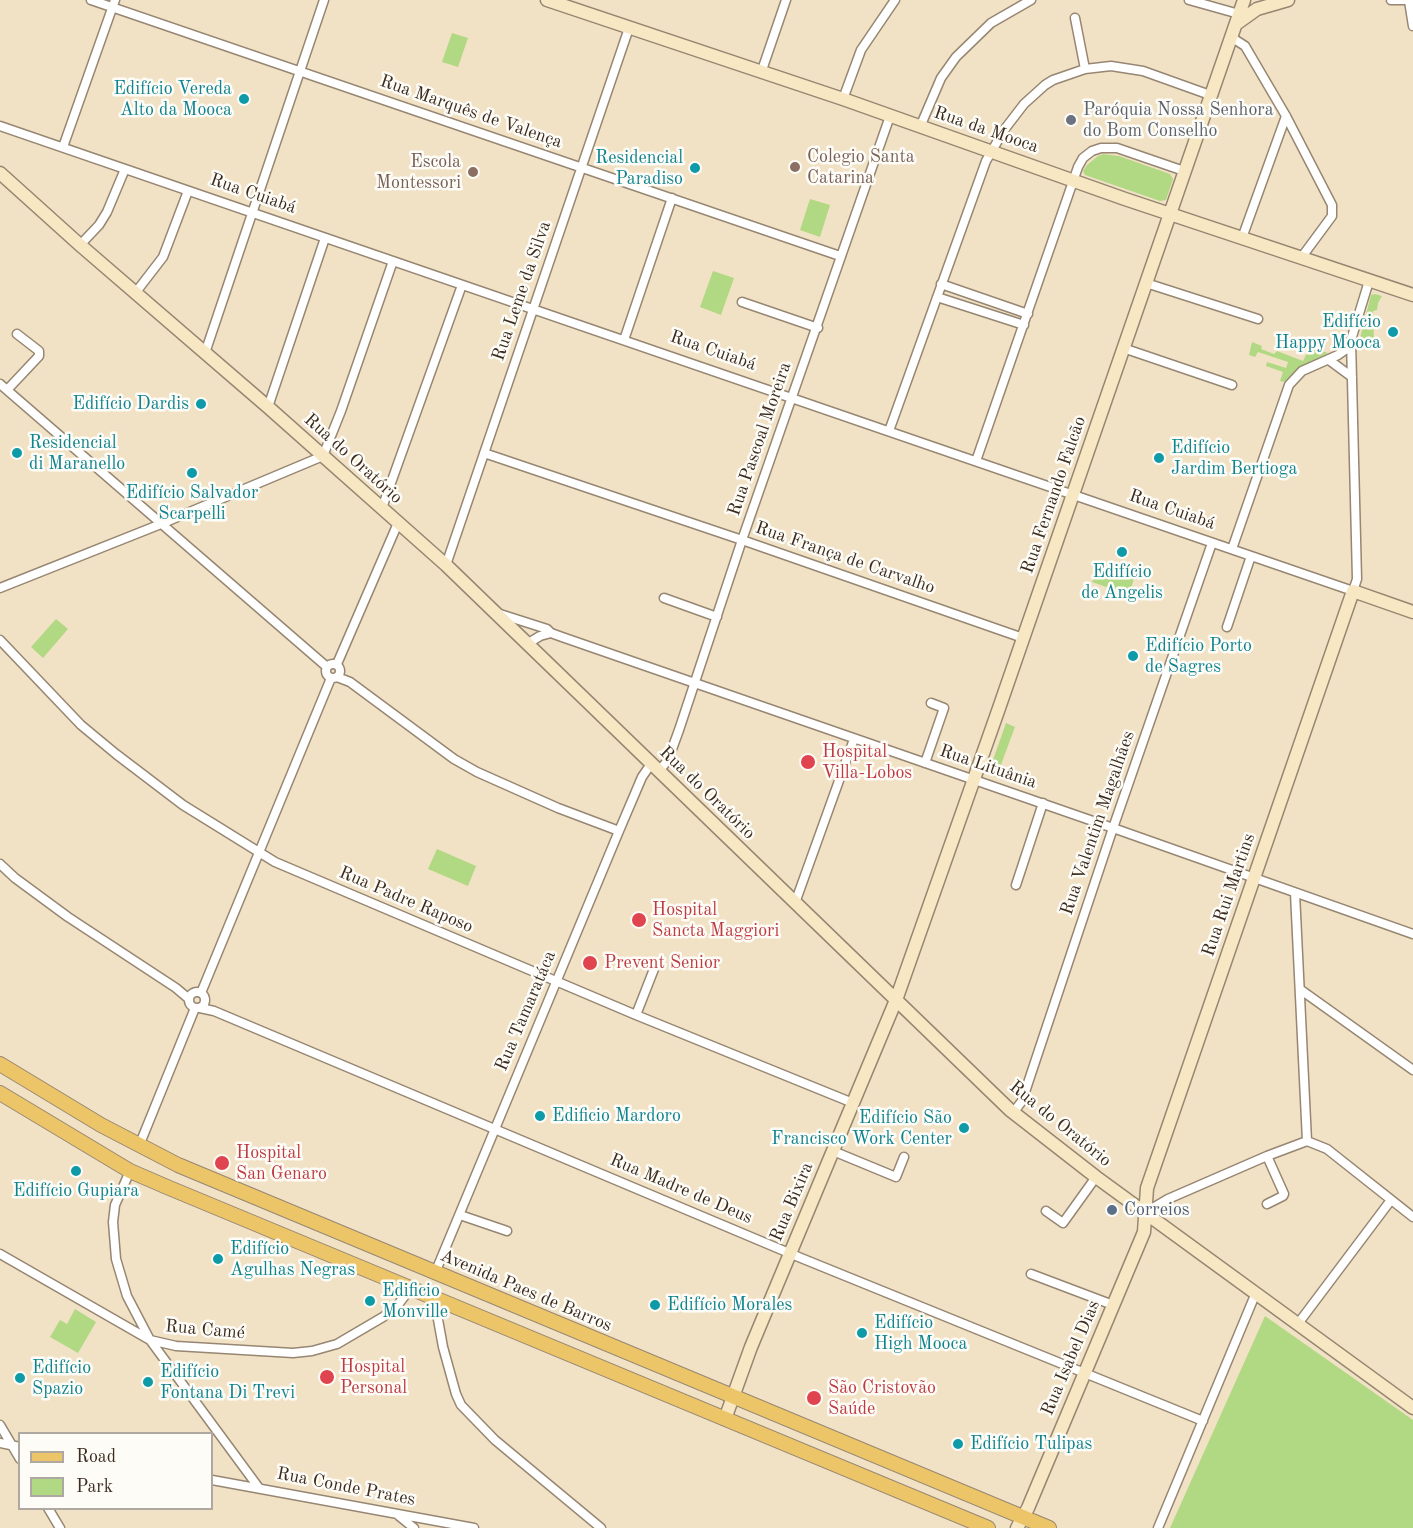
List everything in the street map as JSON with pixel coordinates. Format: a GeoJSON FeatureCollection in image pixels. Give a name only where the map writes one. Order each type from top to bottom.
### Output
{"type":"FeatureCollection","features":[{"type":"Feature","properties":{"kind":"main road","name":"Rua da Mooca"},"geometry":{"type":"LineString","coordinates":[[547,0],[843,99],[1169,214],[1412,294]]}},
{"type":"Feature","properties":{"kind":"main road","name":"Rua Fernando Falcão"},"geometry":{"type":"LineString","coordinates":[[896,1000],[1244,0]]}},
{"type":"Feature","properties":{"kind":"main road"},"geometry":{"type":"LineString","coordinates":[[1251,0],[1261,6],[1272,5]]}},
{"type":"Feature","properties":{"kind":"main road"},"geometry":{"type":"LineString","coordinates":[[1235,25],[1251,11],[1288,0]]}},
{"type":"Feature","properties":{"kind":"main road","name":"Rua do Oratório"},"geometry":{"type":"LineString","coordinates":[[0,173],[446,565],[1013,1113],[1096,1177],[1413,1408]]}},
{"type":"Feature","properties":{"kind":"main road","name":"Rua Cuiabá"},"geometry":{"type":"LineString","coordinates":[[1353,591],[1413,612]]}},
{"type":"Feature","properties":{"kind":"main road","name":"Rua Rui Martins"},"geometry":{"type":"LineString","coordinates":[[1146,1212],[1147,1188],[1353,591]]}},
{"type":"Feature","properties":{"kind":"main road","name":"Rua Bixira"},"geometry":{"type":"LineString","coordinates":[[725,1419],[790,1253],[896,1000]]}},
{"type":"Feature","properties":{"kind":"main road","name":"Avenida Paes de Barros"},"geometry":{"type":"LineString","coordinates":[[0,1064],[92,1120],[178,1165],[733,1395],[1020,1522],[1049,1528]]}},
{"type":"Feature","properties":{"kind":"main road"},"geometry":{"type":"LineString","coordinates":[[0,1092],[130,1171],[237,1218],[988,1528]]}},
{"type":"Feature","properties":{"kind":"main road","name":"Rua Isabel Dias"},"geometry":{"type":"LineString","coordinates":[[1020,1522],[1144,1232],[1146,1212]]}},
{"type":"Feature","properties":{"kind":"main road"},"geometry":{"type":"LineString","coordinates":[[347,1262],[362,1262],[419,1286],[428,1284],[435,1273]]}},
{"type":"Feature","properties":{"kind":"street","name":"Rua Marquês de Valença"},"geometry":{"type":"LineString","coordinates":[[91,0],[113,4],[300,72],[840,256]]}},
{"type":"Feature","properties":{"kind":"street"},"geometry":{"type":"LineString","coordinates":[[205,352],[324,0]]}},
{"type":"Feature","properties":{"kind":"street"},"geometry":{"type":"LineString","coordinates":[[761,73],[786,0]]}},
{"type":"Feature","properties":{"kind":"street"},"geometry":{"type":"LineString","coordinates":[[843,99],[861,50],[895,0]]}},
{"type":"Feature","properties":{"kind":"street"},"geometry":{"type":"LineString","coordinates":[[920,127],[937,85],[956,57],[991,23],[1031,0]]}},
{"type":"Feature","properties":{"kind":"street"},"geometry":{"type":"LineString","coordinates":[[1189,0],[1235,25],[1315,169],[1334,212],[1301,258]]}},
{"type":"Feature","properties":{"kind":"street"},"geometry":{"type":"LineString","coordinates":[[1390,0],[1410,0],[1413,26]]}},
{"type":"Feature","properties":{"kind":"street"},"geometry":{"type":"LineString","coordinates":[[63,147],[113,4]]}},
{"type":"Feature","properties":{"kind":"street"},"geometry":{"type":"LineString","coordinates":[[1075,18],[1085,69]]}},
{"type":"Feature","properties":{"kind":"street","name":"Rua Leme da Silva"},"geometry":{"type":"LineString","coordinates":[[446,565],[629,28]]}},
{"type":"Feature","properties":{"kind":"street"},"geometry":{"type":"LineString","coordinates":[[889,431],[967,209],[991,151],[1015,115],[1045,85],[1071,73],[1102,66],[1123,66],[1210,94]]}},
{"type":"Feature","properties":{"kind":"street","name":"Rua Pascoal Moreira"},"geometry":{"type":"LineString","coordinates":[[655,768],[671,752],[742,540],[818,328],[840,256],[890,116]]}},
{"type":"Feature","properties":{"kind":"street"},"geometry":{"type":"LineString","coordinates":[[1242,238],[1286,116]]}},
{"type":"Feature","properties":{"kind":"street","name":"Rua Cuiabá"},"geometry":{"type":"LineString","coordinates":[[0,126],[1353,591]]}},
{"type":"Feature","properties":{"kind":"street"},"geometry":{"type":"LineString","coordinates":[[976,461],[1083,158],[1092,151],[1108,147],[1117,148],[1184,171]]}},
{"type":"Feature","properties":{"kind":"street"},"geometry":{"type":"LineString","coordinates":[[80,245],[103,218],[125,169]]}},
{"type":"Feature","properties":{"kind":"street"},"geometry":{"type":"LineString","coordinates":[[136,292],[163,257],[188,191]]}},
{"type":"Feature","properties":{"kind":"street"},"geometry":{"type":"LineString","coordinates":[[624,340],[672,198]]}},
{"type":"Feature","properties":{"kind":"street"},"geometry":{"type":"LineString","coordinates":[[268,407],[325,238]]}},
{"type":"Feature","properties":{"kind":"street"},"geometry":{"type":"LineString","coordinates":[[0,588],[161,525],[323,456],[393,261]]}},
{"type":"Feature","properties":{"kind":"street"},"geometry":{"type":"LineString","coordinates":[[1232,549],[1289,385],[1302,370],[1329,360],[1345,350],[1351,340],[1369,281]]}},
{"type":"Feature","properties":{"kind":"street"},"geometry":{"type":"LineString","coordinates":[[941,284],[1028,314]]}},
{"type":"Feature","properties":{"kind":"street"},"geometry":{"type":"LineString","coordinates":[[1146,284],[1258,319]]}},
{"type":"Feature","properties":{"kind":"street"},"geometry":{"type":"LineString","coordinates":[[382,508],[462,285]]}},
{"type":"Feature","properties":{"kind":"street"},"geometry":{"type":"LineString","coordinates":[[937,297],[1024,325]]}},
{"type":"Feature","properties":{"kind":"street"},"geometry":{"type":"LineString","coordinates":[[979,310],[982,298]]}},
{"type":"Feature","properties":{"kind":"street"},"geometry":{"type":"LineString","coordinates":[[742,302],[818,328]]}},
{"type":"Feature","properties":{"kind":"street"},"geometry":{"type":"LineString","coordinates":[[17,334],[39,351],[39,356],[4,387],[327,667],[331,663],[337,672],[350,682],[454,759],[477,772],[528,796],[619,831]]}},
{"type":"Feature","properties":{"kind":"street"},"geometry":{"type":"LineString","coordinates":[[1351,340],[1357,579],[1353,591]]}},
{"type":"Feature","properties":{"kind":"street"},"geometry":{"type":"LineString","coordinates":[[1124,348],[1232,385]]}},
{"type":"Feature","properties":{"kind":"street"},"geometry":{"type":"LineString","coordinates":[[1329,360],[1352,376]]}},
{"type":"Feature","properties":{"kind":"street","name":"Rua França de Carvalho"},"geometry":{"type":"LineString","coordinates":[[484,453],[1023,638]]}},
{"type":"Feature","properties":{"kind":"street"},"geometry":{"type":"LineString","coordinates":[[197,1008],[190,1004],[197,996],[259,853],[398,523]]}},
{"type":"Feature","properties":{"kind":"street","name":"Rua Valentim Magalhães"},"geometry":{"type":"LineString","coordinates":[[1013,1113],[1022,1101],[1113,828],[1212,543]]}},
{"type":"Feature","properties":{"kind":"street"},"geometry":{"type":"LineString","coordinates":[[1227,627],[1251,556]]}},
{"type":"Feature","properties":{"kind":"street"},"geometry":{"type":"LineString","coordinates":[[664,598],[717,617]]}},
{"type":"Feature","properties":{"kind":"street","name":"Rua Lituânia"},"geometry":{"type":"LineString","coordinates":[[496,613],[1413,934]]}},
{"type":"Feature","properties":{"kind":"street"},"geometry":{"type":"LineString","coordinates":[[517,634],[527,627],[537,626]]}},
{"type":"Feature","properties":{"kind":"street"},"geometry":{"type":"LineString","coordinates":[[527,644],[540,636],[551,633]]}},
{"type":"Feature","properties":{"kind":"street","name":"Rua Padre Raposo"},"geometry":{"type":"LineString","coordinates":[[0,640],[81,725],[116,754],[183,804],[259,853],[557,982],[853,1103]]}},
{"type":"Feature","properties":{"kind":"street"},"geometry":{"type":"LineString","coordinates":[[925,763],[944,708],[931,703]]}},
{"type":"Feature","properties":{"kind":"street"},"geometry":{"type":"LineString","coordinates":[[795,903],[854,739]]}},
{"type":"Feature","properties":{"kind":"street","name":"Rua Tamaratáca"},"geometry":{"type":"LineString","coordinates":[[435,1273],[642,777],[655,768]]}},
{"type":"Feature","properties":{"kind":"street"},"geometry":{"type":"LineString","coordinates":[[1016,885],[1043,803]]}},
{"type":"Feature","properties":{"kind":"street"},"geometry":{"type":"LineString","coordinates":[[0,864],[15,878],[68,917],[176,988],[197,996],[213,1011]]}},
{"type":"Feature","properties":{"kind":"street"},"geometry":{"type":"LineString","coordinates":[[1295,893],[1307,1141]]}},
{"type":"Feature","properties":{"kind":"street"},"geometry":{"type":"LineString","coordinates":[[636,1015],[654,969]]}},
{"type":"Feature","properties":{"kind":"street"},"geometry":{"type":"LineString","coordinates":[[1301,990],[1413,1070]]}},
{"type":"Feature","properties":{"kind":"street"},"geometry":{"type":"LineString","coordinates":[[140,1146],[197,1008],[204,1005],[197,996]]}},
{"type":"Feature","properties":{"kind":"street","name":"Rua Madre de Deus"},"geometry":{"type":"LineString","coordinates":[[197,1008],[213,1011],[790,1253],[1203,1421]]}},
{"type":"Feature","properties":{"kind":"street"},"geometry":{"type":"LineString","coordinates":[[1146,1212],[1168,1199],[1307,1141],[1326,1149],[1413,1216]]}},
{"type":"Feature","properties":{"kind":"street"},"geometry":{"type":"LineString","coordinates":[[833,1151],[896,1177],[904,1157]]}},
{"type":"Feature","properties":{"kind":"street"},"geometry":{"type":"LineString","coordinates":[[1267,1156],[1284,1194],[1267,1204]]}},
{"type":"Feature","properties":{"kind":"street"},"geometry":{"type":"LineString","coordinates":[[130,1171],[115,1205],[113,1239],[116,1259],[133,1311],[150,1340],[259,1488]]}},
{"type":"Feature","properties":{"kind":"street"},"geometry":{"type":"LineString","coordinates":[[1046,1211],[1063,1223],[1096,1177]]}},
{"type":"Feature","properties":{"kind":"street"},"geometry":{"type":"LineString","coordinates":[[1297,1325],[1391,1200]]}},
{"type":"Feature","properties":{"kind":"street"},"geometry":{"type":"LineString","coordinates":[[460,1215],[507,1231]]}},
{"type":"Feature","properties":{"kind":"street","name":"Rua Camé"},"geometry":{"type":"LineString","coordinates":[[0,1254],[150,1340],[198,1348],[293,1353],[312,1351],[337,1344],[383,1317],[397,1306],[410,1289]]}},
{"type":"Feature","properties":{"kind":"street"},"geometry":{"type":"LineString","coordinates":[[1031,1274],[1113,1305]]}},
{"type":"Feature","properties":{"kind":"street"},"geometry":{"type":"LineString","coordinates":[[1158,1528],[1256,1295]]}},
{"type":"Feature","properties":{"kind":"street"},"geometry":{"type":"LineString","coordinates":[[440,1301],[437,1314],[443,1347],[461,1405],[495,1440],[601,1528]]}},
{"type":"Feature","properties":{"kind":"street"},"geometry":{"type":"LineString","coordinates":[[0,1425],[15,1446]]}},
{"type":"Feature","properties":{"kind":"street"},"geometry":{"type":"LineString","coordinates":[[0,1443],[15,1446]]}},
{"type":"Feature","properties":{"kind":"street","name":"Rua Conde Prates"},"geometry":{"type":"LineString","coordinates":[[213,1480],[443,1526],[474,1528]]}},
{"type":"Feature","properties":{"kind":"street"},"geometry":{"type":"LineString","coordinates":[[49,1510],[60,1528]]}},
{"type":"Feature","properties":{"kind":"street"},"geometry":{"type":"LineString","coordinates":[[399,1516],[414,1528]]}},
{"type":"Feature","properties":{"kind":"green space"},"geometry":{"type":"Polygon","coordinates":[[[452,33],[468,38],[458,67],[442,62],[452,33]]]}},
{"type":"Feature","properties":{"kind":"green space"},"geometry":{"type":"Polygon","coordinates":[[[1103,154],[1119,156],[1170,174],[1173,179],[1166,200],[1160,201],[1085,175],[1083,171],[1087,165],[1103,154]]]}},
{"type":"Feature","properties":{"kind":"green space"},"geometry":{"type":"Polygon","coordinates":[[[810,199],[830,205],[820,237],[800,230],[810,199]]]}},
{"type":"Feature","properties":{"kind":"green space"},"geometry":{"type":"Polygon","coordinates":[[[713,271],[734,278],[721,315],[700,307],[713,271]]]}},
{"type":"Feature","properties":{"kind":"green space"},"geometry":{"type":"Polygon","coordinates":[[[1371,295],[1382,296],[1377,310],[1373,311],[1374,342],[1359,342],[1371,295]]]}},
{"type":"Feature","properties":{"kind":"green space"},"geometry":{"type":"Polygon","coordinates":[[[1252,342],[1262,346],[1261,349],[1274,354],[1277,351],[1303,361],[1310,347],[1328,353],[1303,366],[1284,382],[1280,381],[1283,372],[1266,366],[1267,362],[1286,368],[1288,362],[1258,352],[1255,357],[1249,355],[1252,342]]]}},
{"type":"Feature","properties":{"kind":"green space"},"geometry":{"type":"Polygon","coordinates":[[[1100,564],[1135,575],[1129,595],[1092,582],[1100,564]]]}},
{"type":"Feature","properties":{"kind":"green space"},"geometry":{"type":"Polygon","coordinates":[[[56,619],[68,629],[43,658],[31,647],[56,619]]]}},
{"type":"Feature","properties":{"kind":"green space"},"geometry":{"type":"Polygon","coordinates":[[[1006,723],[1015,727],[999,770],[1024,779],[1022,786],[988,774],[1006,723]]]}},
{"type":"Feature","properties":{"kind":"green space"},"geometry":{"type":"Polygon","coordinates":[[[437,849],[476,866],[468,886],[428,869],[437,849]]]}},
{"type":"Feature","properties":{"kind":"green space"},"geometry":{"type":"Polygon","coordinates":[[[75,1309],[96,1322],[78,1353],[50,1337],[60,1320],[67,1324],[75,1309]]]}},
{"type":"Feature","properties":{"kind":"green space"},"geometry":{"type":"Polygon","coordinates":[[[1265,1316],[1413,1420],[1413,1528],[1170,1528],[1265,1316]]]}},
{"type":"Feature","properties":{"kind":"place","name":"Edifício Vereda Alto da Mooca"},"geometry":{"type":"Point","coordinates":[244,99]}},
{"type":"Feature","properties":{"kind":"place","name":"Paróquia Nossa Senhora do Bom Conselho"},"geometry":{"type":"Point","coordinates":[1071,120]}},
{"type":"Feature","properties":{"kind":"place","name":"Colegio Santa Catarina"},"geometry":{"type":"Point","coordinates":[795,167]}},
{"type":"Feature","properties":{"kind":"place","name":"Residencial Paradiso"},"geometry":{"type":"Point","coordinates":[695,168]}},
{"type":"Feature","properties":{"kind":"place","name":"Escola Montessori"},"geometry":{"type":"Point","coordinates":[473,172]}},
{"type":"Feature","properties":{"kind":"place","name":"Edifício Happy Mooca"},"geometry":{"type":"Point","coordinates":[1393,332]}},
{"type":"Feature","properties":{"kind":"place","name":"Edifício Dardis"},"geometry":{"type":"Point","coordinates":[201,404]}},
{"type":"Feature","properties":{"kind":"place","name":"Residencial di Maranello"},"geometry":{"type":"Point","coordinates":[17,453]}},
{"type":"Feature","properties":{"kind":"place","name":"Edifício Jardim Bertioga"},"geometry":{"type":"Point","coordinates":[1159,458]}},
{"type":"Feature","properties":{"kind":"place","name":"Edifício Salvador Scarpelli"},"geometry":{"type":"Point","coordinates":[192,473]}},
{"type":"Feature","properties":{"kind":"place","name":"Edifício de Angelis"},"geometry":{"type":"Point","coordinates":[1122,552]}},
{"type":"Feature","properties":{"kind":"place","name":"Edifício Porto de Sagres"},"geometry":{"type":"Point","coordinates":[1133,656]}},
{"type":"Feature","properties":{"kind":"place","name":"Hospital Villa-Lobos"},"geometry":{"type":"Point","coordinates":[808,762]}},
{"type":"Feature","properties":{"kind":"place","name":"Hospital Sancta Maggiori"},"geometry":{"type":"Point","coordinates":[639,920]}},
{"type":"Feature","properties":{"kind":"place","name":"Prevent Senior"},"geometry":{"type":"Point","coordinates":[590,963]}},
{"type":"Feature","properties":{"kind":"place","name":"Edificio Mardoro"},"geometry":{"type":"Point","coordinates":[540,1116]}},
{"type":"Feature","properties":{"kind":"place","name":"Edifício São Francisco Work Center"},"geometry":{"type":"Point","coordinates":[964,1128]}},
{"type":"Feature","properties":{"kind":"place","name":"Hospital San Genaro"},"geometry":{"type":"Point","coordinates":[222,1163]}},
{"type":"Feature","properties":{"kind":"place","name":"Edifício Gupiara"},"geometry":{"type":"Point","coordinates":[76,1171]}},
{"type":"Feature","properties":{"kind":"place","name":"Correios"},"geometry":{"type":"Point","coordinates":[1112,1210]}},
{"type":"Feature","properties":{"kind":"place","name":"Edifício Agulhas Negras"},"geometry":{"type":"Point","coordinates":[218,1259]}},
{"type":"Feature","properties":{"kind":"place","name":"Edificio Monville"},"geometry":{"type":"Point","coordinates":[370,1301]}},
{"type":"Feature","properties":{"kind":"place","name":"Edifício Morales"},"geometry":{"type":"Point","coordinates":[655,1305]}},
{"type":"Feature","properties":{"kind":"place","name":"Edifício High Mooca"},"geometry":{"type":"Point","coordinates":[862,1333]}},
{"type":"Feature","properties":{"kind":"place","name":"Hospital Personal"},"geometry":{"type":"Point","coordinates":[327,1377]}},
{"type":"Feature","properties":{"kind":"place","name":"Edifício Spazio"},"geometry":{"type":"Point","coordinates":[20,1378]}},
{"type":"Feature","properties":{"kind":"place","name":"Edifício Fontana Di Trevi"},"geometry":{"type":"Point","coordinates":[148,1382]}},
{"type":"Feature","properties":{"kind":"place","name":"São Cristovão Saúde"},"geometry":{"type":"Point","coordinates":[814,1398]}},
{"type":"Feature","properties":{"kind":"place","name":"Edifício Tulipas"},"geometry":{"type":"Point","coordinates":[958,1444]}}]}
